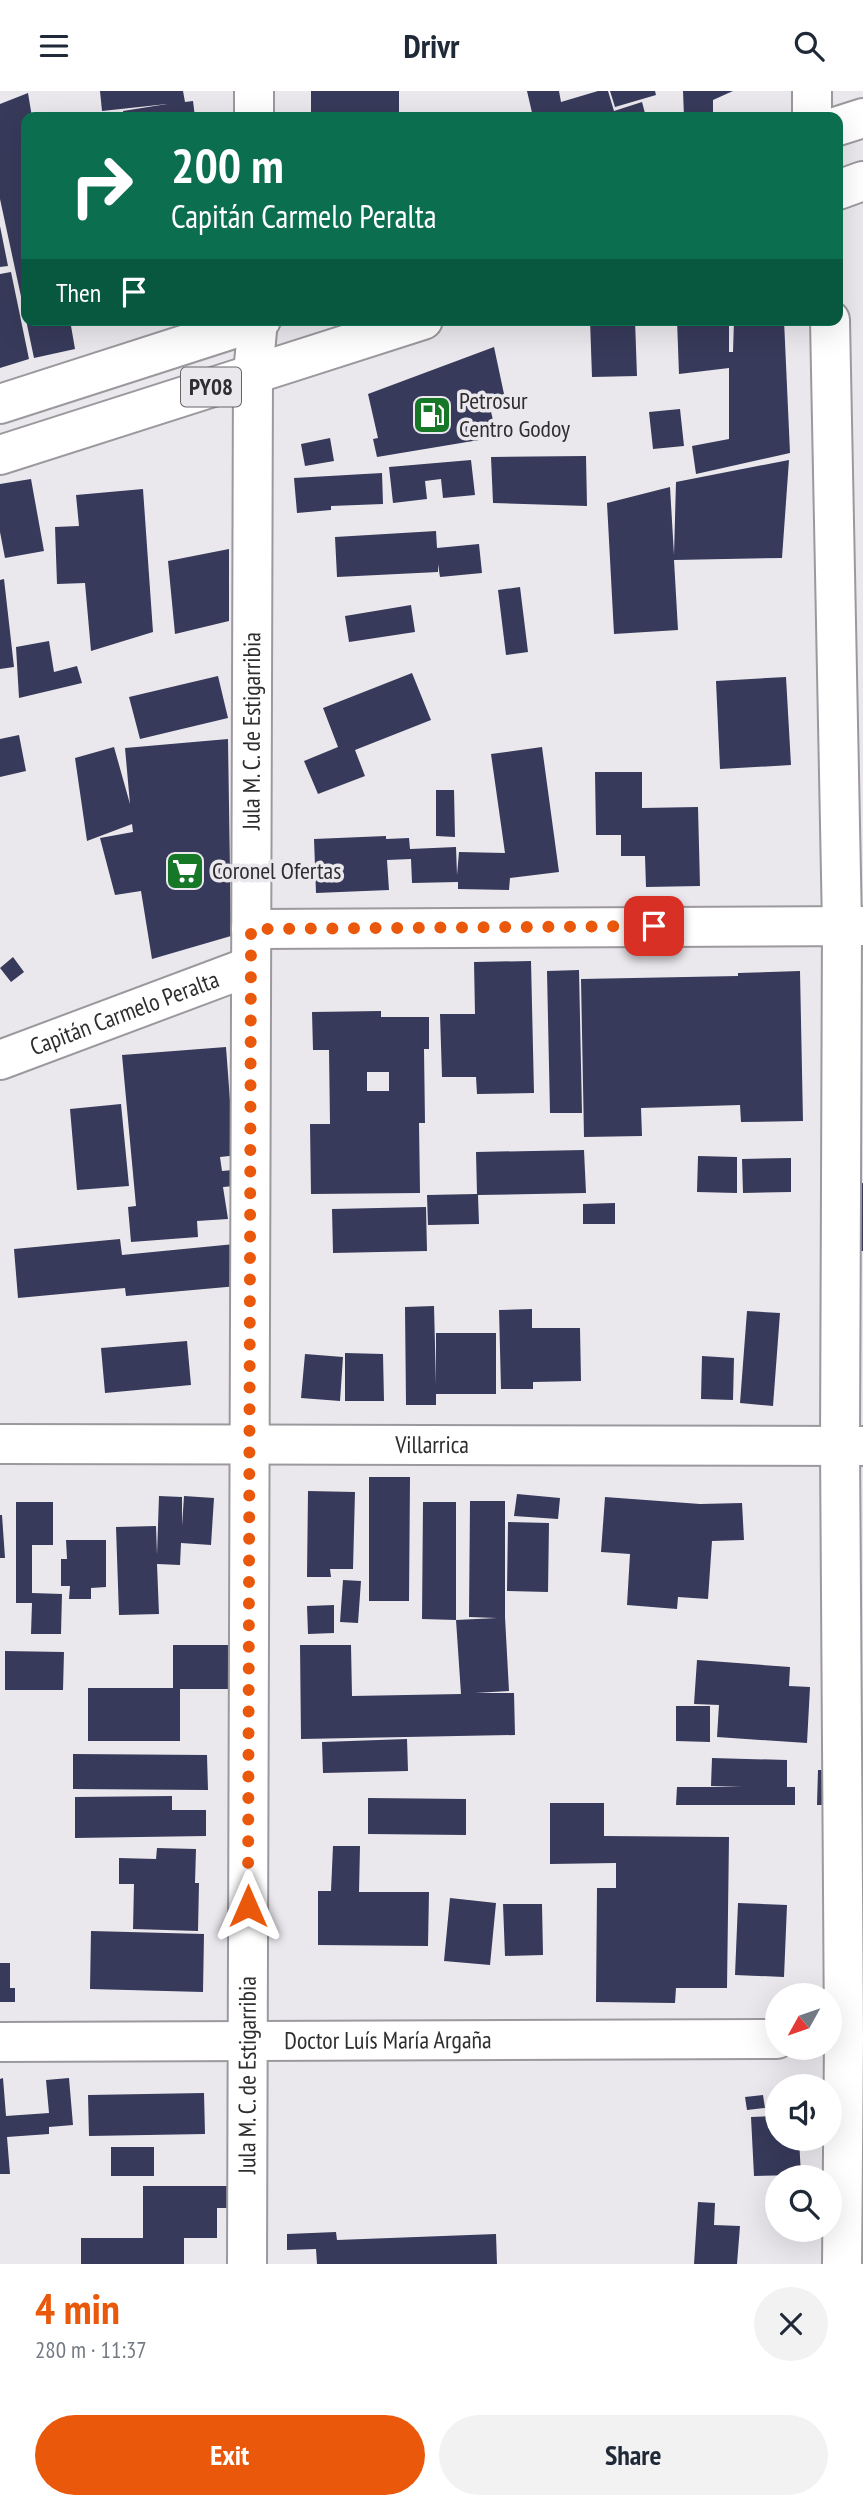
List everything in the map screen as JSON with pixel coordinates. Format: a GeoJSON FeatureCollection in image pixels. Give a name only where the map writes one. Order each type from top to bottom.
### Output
{"type":"FeatureCollection","features":[{"type":"Feature","properties":{"kind":"main road"},"geometry":{"type":"LineString","coordinates":[[254,91],[254,112]]}},
{"type":"Feature","properties":{"kind":"main road"},"geometry":{"type":"LineString","coordinates":[[812,91],[812,112]]}},
{"type":"Feature","properties":{"kind":"main road"},"geometry":{"type":"LineString","coordinates":[[843,124],[863,118]]}},
{"type":"Feature","properties":{"kind":"main road"},"geometry":{"type":"LineString","coordinates":[[843,188],[863,181]]}},
{"type":"Feature","properties":{"kind":"main road","name":"PY08"},"geometry":{"type":"LineString","coordinates":[[0,404],[243,326]]}},
{"type":"Feature","properties":{"kind":"main road","name":"Jula M. C. de Estigarribia"},"geometry":{"type":"LineString","coordinates":[[247,2264],[253,373],[258,326]]}},
{"type":"Feature","properties":{"kind":"main road","name":"PY08"},"geometry":{"type":"LineString","coordinates":[[0,456],[404,326]]}},
{"type":"Feature","properties":{"kind":"main road"},"geometry":{"type":"LineString","coordinates":[[830,326],[853,925],[851,1446],[842,2264]]}},
{"type":"Feature","properties":{"kind":"main road"},"geometry":{"type":"LineString","coordinates":[[251,929],[853,925]]}},
{"type":"Feature","properties":{"kind":"main road","name":"Capitán Carmelo Peralta"},"geometry":{"type":"LineString","coordinates":[[0,1060],[251,966]]}},
{"type":"Feature","properties":{"kind":"main road","name":"Villarrica"},"geometry":{"type":"LineString","coordinates":[[0,1444],[851,1446]]}},
{"type":"Feature","properties":{"kind":"main road","name":"Doctor Luís María Argaña"},"geometry":{"type":"LineString","coordinates":[[0,2042],[765,2039]]}},
{"type":"Feature","properties":{"kind":"building"},"geometry":{"type":"Polygon","coordinates":[[[100,91],[183,91],[185,102],[193,101],[194,112],[123,112],[167,104],[102,111],[100,91]]]}},
{"type":"Feature","properties":{"kind":"building"},"geometry":{"type":"Polygon","coordinates":[[[311,91],[399,91],[399,112],[311,112],[311,91]]]}},
{"type":"Feature","properties":{"kind":"building"},"geometry":{"type":"Polygon","coordinates":[[[527,91],[559,91],[561,102],[598,91],[608,91],[614,111],[642,102],[645,112],[532,112],[527,91]]]}},
{"type":"Feature","properties":{"kind":"building"},"geometry":{"type":"Polygon","coordinates":[[[610,91],[655,91],[656,95],[615,107],[610,91]]]}},
{"type":"Feature","properties":{"kind":"building"},"geometry":{"type":"Polygon","coordinates":[[[683,91],[733,91],[713,100],[713,112],[684,112],[683,91]]]}},
{"type":"Feature","properties":{"kind":"building"},"geometry":{"type":"Polygon","coordinates":[[[28,93],[31,112],[21,112],[21,296],[0,199],[0,104],[28,93]]]}},
{"type":"Feature","properties":{"kind":"building"},"geometry":{"type":"Polygon","coordinates":[[[0,226],[8,266],[0,267],[0,226]]]}},
{"type":"Feature","properties":{"kind":"building"},"geometry":{"type":"Polygon","coordinates":[[[11,272],[29,359],[0,368],[0,274],[11,272]]]}},
{"type":"Feature","properties":{"kind":"building"},"geometry":{"type":"Polygon","coordinates":[[[27,326],[71,326],[75,349],[34,358],[27,326]]]}},
{"type":"Feature","properties":{"kind":"building"},"geometry":{"type":"Polygon","coordinates":[[[590,326],[635,326],[637,376],[592,377],[590,326]]]}},
{"type":"Feature","properties":{"kind":"building"},"geometry":{"type":"Polygon","coordinates":[[[677,326],[729,326],[729,352],[733,352],[734,326],[784,326],[790,453],[696,474],[692,446],[729,439],[729,368],[679,374],[677,326]]]}},
{"type":"Feature","properties":{"kind":"building"},"geometry":{"type":"Polygon","coordinates":[[[494,347],[504,394],[488,399],[497,437],[377,457],[373,439],[378,438],[368,394],[494,347]]]}},
{"type":"Feature","properties":{"kind":"building"},"geometry":{"type":"Polygon","coordinates":[[[680,409],[684,446],[653,449],[649,412],[680,409]]]}},
{"type":"Feature","properties":{"kind":"building"},"geometry":{"type":"Polygon","coordinates":[[[330,438],[334,461],[305,466],[301,444],[330,438]]]}},
{"type":"Feature","properties":{"kind":"building"},"geometry":{"type":"Polygon","coordinates":[[[586,456],[587,506],[493,503],[491,457],[586,456]]]}},
{"type":"Feature","properties":{"kind":"building"},"geometry":{"type":"Polygon","coordinates":[[[471,460],[475,495],[443,498],[441,479],[425,481],[427,499],[393,503],[389,467],[471,460]]]}},
{"type":"Feature","properties":{"kind":"building"},"geometry":{"type":"Polygon","coordinates":[[[789,460],[782,558],[674,560],[678,630],[614,634],[607,503],[670,487],[674,555],[676,482],[789,460]]]}},
{"type":"Feature","properties":{"kind":"building"},"geometry":{"type":"Polygon","coordinates":[[[382,473],[383,504],[331,506],[331,510],[297,513],[294,478],[382,473]]]}},
{"type":"Feature","properties":{"kind":"building"},"geometry":{"type":"Polygon","coordinates":[[[31,479],[44,551],[5,558],[0,532],[0,484],[31,479]]]}},
{"type":"Feature","properties":{"kind":"building"},"geometry":{"type":"Polygon","coordinates":[[[143,489],[153,632],[91,651],[85,583],[57,584],[55,527],[79,526],[76,495],[143,489]]]}},
{"type":"Feature","properties":{"kind":"building"},"geometry":{"type":"Polygon","coordinates":[[[436,531],[437,548],[479,544],[482,573],[440,577],[438,564],[438,572],[337,577],[335,537],[436,531]]]}},
{"type":"Feature","properties":{"kind":"building"},"geometry":{"type":"Polygon","coordinates":[[[229,549],[229,621],[175,634],[168,561],[229,549]]]}},
{"type":"Feature","properties":{"kind":"building"},"geometry":{"type":"Polygon","coordinates":[[[4,579],[14,667],[0,669],[0,580],[4,579]]]}},
{"type":"Feature","properties":{"kind":"building"},"geometry":{"type":"Polygon","coordinates":[[[520,587],[528,652],[506,655],[498,590],[520,587]]]}},
{"type":"Feature","properties":{"kind":"building"},"geometry":{"type":"Polygon","coordinates":[[[411,605],[415,632],[349,642],[345,616],[411,605]]]}},
{"type":"Feature","properties":{"kind":"building"},"geometry":{"type":"Polygon","coordinates":[[[49,641],[54,672],[77,666],[82,683],[19,698],[16,647],[49,641]]]}},
{"type":"Feature","properties":{"kind":"building"},"geometry":{"type":"Polygon","coordinates":[[[412,673],[431,720],[355,750],[365,776],[318,794],[304,761],[338,747],[323,708],[412,673]]]}},
{"type":"Feature","properties":{"kind":"building"},"geometry":{"type":"Polygon","coordinates":[[[218,676],[228,718],[140,739],[129,697],[218,676]]]}},
{"type":"Feature","properties":{"kind":"building"},"geometry":{"type":"Polygon","coordinates":[[[786,677],[791,765],[720,769],[716,681],[786,677]]]}},
{"type":"Feature","properties":{"kind":"building"},"geometry":{"type":"Polygon","coordinates":[[[19,735],[26,771],[0,777],[0,739],[19,735]]]}},
{"type":"Feature","properties":{"kind":"building"},"geometry":{"type":"Polygon","coordinates":[[[228,739],[231,936],[152,959],[141,891],[115,895],[100,838],[133,832],[132,824],[87,841],[75,758],[114,747],[130,804],[125,748],[228,739]]]}},
{"type":"Feature","properties":{"kind":"building"},"geometry":{"type":"Polygon","coordinates":[[[542,747],[559,872],[510,878],[509,890],[458,889],[458,882],[412,883],[411,859],[387,860],[389,890],[316,893],[314,839],[386,836],[386,839],[409,838],[410,849],[456,847],[457,875],[459,852],[505,853],[491,754],[542,747]]]}},
{"type":"Feature","properties":{"kind":"building"},"geometry":{"type":"Polygon","coordinates":[[[595,772],[642,772],[642,808],[698,807],[700,886],[646,887],[645,856],[621,856],[621,835],[596,835],[595,772]]]}},
{"type":"Feature","properties":{"kind":"building"},"geometry":{"type":"Polygon","coordinates":[[[436,790],[454,790],[455,837],[436,836],[436,790]]]}},
{"type":"Feature","properties":{"kind":"building"},"geometry":{"type":"Polygon","coordinates":[[[13,957],[24,972],[11,982],[0,968],[13,957]]]}},
{"type":"Feature","properties":{"kind":"building"},"geometry":{"type":"Polygon","coordinates":[[[531,961],[534,1093],[477,1094],[476,1077],[442,1077],[440,1014],[475,1014],[474,962],[531,961]]]}},
{"type":"Feature","properties":{"kind":"building"},"geometry":{"type":"Polygon","coordinates":[[[579,970],[582,1113],[550,1113],[547,971],[579,970]]]}},
{"type":"Feature","properties":{"kind":"building"},"geometry":{"type":"Polygon","coordinates":[[[800,971],[803,1121],[741,1122],[740,1105],[641,1108],[642,1136],[584,1137],[581,979],[738,976],[738,973],[800,971]]]}},
{"type":"Feature","properties":{"kind":"building"},"geometry":{"type":"Polygon","coordinates":[[[381,1011],[381,1017],[429,1017],[429,1049],[424,1049],[425,1123],[419,1123],[420,1193],[311,1194],[310,1124],[330,1124],[329,1050],[313,1050],[312,1012],[381,1011]],[[367,1072],[367,1091],[389,1091],[389,1072],[367,1072]]]}},
{"type":"Feature","properties":{"kind":"building"},"geometry":{"type":"Polygon","coordinates":[[[226,1047],[231,1114],[244,1113],[248,1154],[220,1157],[222,1171],[244,1169],[246,1185],[223,1187],[228,1219],[197,1221],[198,1237],[131,1242],[128,1207],[136,1206],[122,1055],[226,1047]]]}},
{"type":"Feature","properties":{"kind":"building"},"geometry":{"type":"Polygon","coordinates":[[[121,1104],[129,1186],[77,1190],[70,1109],[121,1104]]]}},
{"type":"Feature","properties":{"kind":"building"},"geometry":{"type":"Polygon","coordinates":[[[584,1150],[586,1193],[478,1195],[479,1224],[428,1225],[427,1195],[477,1194],[476,1152],[584,1150]]]}},
{"type":"Feature","properties":{"kind":"building"},"geometry":{"type":"Polygon","coordinates":[[[698,1156],[737,1157],[737,1193],[697,1192],[698,1156]]]}},
{"type":"Feature","properties":{"kind":"building"},"geometry":{"type":"Polygon","coordinates":[[[791,1158],[791,1192],[743,1193],[742,1159],[791,1158]]]}},
{"type":"Feature","properties":{"kind":"building"},"geometry":{"type":"Polygon","coordinates":[[[863,1183],[863,1251],[857,1251],[853,1184],[863,1183]]]}},
{"type":"Feature","properties":{"kind":"building"},"geometry":{"type":"Polygon","coordinates":[[[615,1203],[615,1224],[583,1224],[583,1204],[615,1203]]]}},
{"type":"Feature","properties":{"kind":"building"},"geometry":{"type":"Polygon","coordinates":[[[426,1207],[427,1251],[333,1253],[332,1209],[426,1207]]]}},
{"type":"Feature","properties":{"kind":"building"},"geometry":{"type":"Polygon","coordinates":[[[120,1239],[122,1255],[245,1243],[249,1285],[126,1296],[125,1288],[18,1298],[14,1249],[120,1239]]]}},
{"type":"Feature","properties":{"kind":"building"},"geometry":{"type":"Polygon","coordinates":[[[434,1306],[436,1385],[436,1333],[496,1333],[496,1394],[436,1394],[436,1405],[406,1405],[405,1307],[434,1306]]]}},
{"type":"Feature","properties":{"kind":"building"},"geometry":{"type":"Polygon","coordinates":[[[532,1309],[532,1328],[580,1328],[581,1381],[533,1382],[533,1389],[501,1389],[499,1310],[532,1309]]]}},
{"type":"Feature","properties":{"kind":"building"},"geometry":{"type":"Polygon","coordinates":[[[747,1311],[780,1313],[773,1406],[740,1403],[747,1311]]]}},
{"type":"Feature","properties":{"kind":"building"},"geometry":{"type":"Polygon","coordinates":[[[187,1341],[191,1385],[105,1393],[101,1348],[187,1341]]]}},
{"type":"Feature","properties":{"kind":"building"},"geometry":{"type":"Polygon","coordinates":[[[345,1353],[383,1354],[384,1401],[345,1401],[345,1353]]]}},
{"type":"Feature","properties":{"kind":"building"},"geometry":{"type":"Polygon","coordinates":[[[305,1354],[343,1357],[340,1401],[301,1398],[305,1354]]]}},
{"type":"Feature","properties":{"kind":"building"},"geometry":{"type":"Polygon","coordinates":[[[702,1356],[734,1358],[733,1400],[701,1399],[702,1356]]]}},
{"type":"Feature","properties":{"kind":"building"},"geometry":{"type":"Polygon","coordinates":[[[369,1477],[410,1477],[409,1601],[369,1601],[369,1477]]]}},
{"type":"Feature","properties":{"kind":"building"},"geometry":{"type":"Polygon","coordinates":[[[308,1491],[355,1492],[353,1569],[330,1569],[331,1577],[307,1577],[308,1491]]]}},
{"type":"Feature","properties":{"kind":"building"},"geometry":{"type":"Polygon","coordinates":[[[517,1494],[560,1498],[558,1519],[514,1516],[517,1494]]]}},
{"type":"Feature","properties":{"kind":"building"},"geometry":{"type":"Polygon","coordinates":[[[159,1496],[182,1497],[182,1526],[184,1496],[214,1498],[211,1545],[181,1543],[180,1565],[157,1564],[159,1614],[119,1615],[116,1527],[156,1526],[157,1555],[159,1496]]]}},
{"type":"Feature","properties":{"kind":"building"},"geometry":{"type":"Polygon","coordinates":[[[605,1497],[700,1504],[742,1503],[744,1540],[712,1541],[708,1599],[678,1597],[677,1609],[627,1605],[630,1554],[601,1552],[605,1497]]]}},
{"type":"Feature","properties":{"kind":"building"},"geometry":{"type":"Polygon","coordinates":[[[470,1501],[505,1501],[505,1617],[509,1691],[475,1693],[514,1693],[515,1735],[301,1739],[300,1645],[351,1645],[352,1696],[461,1694],[456,1620],[497,1618],[469,1617],[470,1501]]]}},
{"type":"Feature","properties":{"kind":"building"},"geometry":{"type":"Polygon","coordinates":[[[16,1502],[53,1502],[53,1545],[32,1545],[32,1593],[62,1594],[61,1634],[31,1634],[32,1603],[16,1603],[16,1502]]]}},
{"type":"Feature","properties":{"kind":"building"},"geometry":{"type":"Polygon","coordinates":[[[423,1502],[456,1502],[456,1620],[422,1619],[423,1502]]]}},
{"type":"Feature","properties":{"kind":"building"},"geometry":{"type":"Polygon","coordinates":[[[2,1515],[5,1558],[0,1558],[2,1515]]]}},
{"type":"Feature","properties":{"kind":"building"},"geometry":{"type":"Polygon","coordinates":[[[508,1522],[549,1523],[548,1592],[507,1591],[508,1522]]]}},
{"type":"Feature","properties":{"kind":"building"},"geometry":{"type":"Polygon","coordinates":[[[66,1540],[106,1540],[106,1587],[91,1588],[91,1599],[69,1599],[70,1586],[61,1586],[61,1559],[67,1559],[66,1540]]]}},
{"type":"Feature","properties":{"kind":"building"},"geometry":{"type":"Polygon","coordinates":[[[343,1580],[361,1581],[358,1623],[340,1622],[343,1580]]]}},
{"type":"Feature","properties":{"kind":"building"},"geometry":{"type":"Polygon","coordinates":[[[334,1605],[334,1633],[308,1634],[307,1606],[334,1605]]]}},
{"type":"Feature","properties":{"kind":"building"},"geometry":{"type":"Polygon","coordinates":[[[173,1645],[240,1645],[240,1689],[180,1689],[180,1741],[88,1741],[88,1688],[173,1688],[173,1645]]]}},
{"type":"Feature","properties":{"kind":"building"},"geometry":{"type":"Polygon","coordinates":[[[5,1651],[64,1652],[63,1690],[5,1690],[5,1651]]]}},
{"type":"Feature","properties":{"kind":"building"},"geometry":{"type":"Polygon","coordinates":[[[697,1660],[790,1667],[789,1686],[810,1687],[807,1743],[717,1737],[719,1705],[694,1704],[697,1660]]]}},
{"type":"Feature","properties":{"kind":"building"},"geometry":{"type":"Polygon","coordinates":[[[676,1706],[710,1706],[710,1742],[676,1741],[676,1706]]]}},
{"type":"Feature","properties":{"kind":"building"},"geometry":{"type":"Polygon","coordinates":[[[407,1739],[408,1771],[323,1773],[322,1742],[407,1739]]]}},
{"type":"Feature","properties":{"kind":"building"},"geometry":{"type":"Polygon","coordinates":[[[73,1754],[207,1755],[208,1790],[73,1789],[73,1754]]]}},
{"type":"Feature","properties":{"kind":"building"},"geometry":{"type":"Polygon","coordinates":[[[712,1758],[787,1760],[787,1787],[795,1787],[795,1805],[676,1805],[677,1787],[742,1787],[711,1786],[712,1758]]]}},
{"type":"Feature","properties":{"kind":"building"},"geometry":{"type":"Polygon","coordinates":[[[818,1770],[834,1770],[834,1805],[817,1805],[818,1770]]]}},
{"type":"Feature","properties":{"kind":"building"},"geometry":{"type":"Polygon","coordinates":[[[172,1796],[172,1810],[206,1810],[206,1836],[75,1838],[75,1797],[172,1796]]]}},
{"type":"Feature","properties":{"kind":"building"},"geometry":{"type":"Polygon","coordinates":[[[368,1798],[466,1799],[466,1835],[368,1834],[368,1798]]]}},
{"type":"Feature","properties":{"kind":"building"},"geometry":{"type":"Polygon","coordinates":[[[550,1803],[604,1803],[604,1836],[729,1837],[727,1988],[676,1988],[675,2003],[596,2002],[597,1888],[616,1888],[616,1863],[550,1864],[550,1803]]]}},
{"type":"Feature","properties":{"kind":"building"},"geometry":{"type":"Polygon","coordinates":[[[333,1846],[360,1846],[359,1892],[429,1892],[428,1946],[318,1945],[318,1891],[331,1891],[333,1846]]]}},
{"type":"Feature","properties":{"kind":"building"},"geometry":{"type":"Polygon","coordinates":[[[157,1848],[196,1849],[195,1883],[199,1883],[198,1931],[133,1929],[134,1884],[119,1884],[119,1858],[156,1859],[157,1848]]]}},
{"type":"Feature","properties":{"kind":"building"},"geometry":{"type":"Polygon","coordinates":[[[450,1898],[496,1903],[490,1965],[444,1961],[450,1898]]]}},
{"type":"Feature","properties":{"kind":"building"},"geometry":{"type":"Polygon","coordinates":[[[738,1903],[787,1905],[784,1977],[735,1975],[738,1903]]]}},
{"type":"Feature","properties":{"kind":"building"},"geometry":{"type":"Polygon","coordinates":[[[503,1904],[542,1904],[543,1955],[505,1956],[503,1904]]]}},
{"type":"Feature","properties":{"kind":"building"},"geometry":{"type":"Polygon","coordinates":[[[91,1931],[204,1934],[203,1992],[90,1989],[91,1931]]]}},
{"type":"Feature","properties":{"kind":"building"},"geometry":{"type":"Polygon","coordinates":[[[0,1963],[10,1963],[10,1988],[15,1988],[15,2002],[0,2002],[0,1963]]]}},
{"type":"Feature","properties":{"kind":"building"},"geometry":{"type":"Polygon","coordinates":[[[3,2078],[6,2116],[49,2113],[46,2080],[69,2078],[73,2125],[49,2127],[49,2134],[7,2137],[10,2174],[0,2174],[0,2079],[3,2078]]]}},
{"type":"Feature","properties":{"kind":"building"},"geometry":{"type":"Polygon","coordinates":[[[204,2093],[205,2134],[89,2136],[88,2095],[204,2093]]]}},
{"type":"Feature","properties":{"kind":"building"},"geometry":{"type":"Polygon","coordinates":[[[763,2095],[765,2108],[747,2110],[745,2097],[763,2095]]]}},
{"type":"Feature","properties":{"kind":"building"},"geometry":{"type":"Polygon","coordinates":[[[765,2116],[765,2151],[800,2151],[800,2165],[765,2165],[765,2176],[754,2176],[751,2117],[765,2116]]]}},
{"type":"Feature","properties":{"kind":"building"},"geometry":{"type":"Polygon","coordinates":[[[111,2147],[154,2147],[154,2176],[111,2176],[111,2147]]]}},
{"type":"Feature","properties":{"kind":"building"},"geometry":{"type":"Polygon","coordinates":[[[143,2186],[235,2186],[235,2208],[217,2208],[217,2238],[184,2238],[184,2264],[81,2264],[81,2238],[143,2238],[143,2186]]]}},
{"type":"Feature","properties":{"kind":"building"},"geometry":{"type":"Polygon","coordinates":[[[698,2202],[715,2203],[714,2225],[740,2226],[737,2264],[694,2264],[698,2202]]]}},
{"type":"Feature","properties":{"kind":"building"},"geometry":{"type":"Polygon","coordinates":[[[336,2232],[337,2240],[496,2234],[497,2264],[317,2264],[316,2249],[287,2250],[287,2234],[336,2232]]]}},
{"type":"Feature","properties":{"kind":"place","name":"Petrosur Centro Godoy"},"geometry":{"type":"Point","coordinates":[432,415]}},
{"type":"Feature","properties":{"kind":"place","name":"Coronel Ofertas"},"geometry":{"type":"Point","coordinates":[185,871]}},
{"type":"Feature","properties":{"kind":"route"},"geometry":{"type":"LineString","coordinates":[[248,1906],[251,929],[654,926]]}}]}
